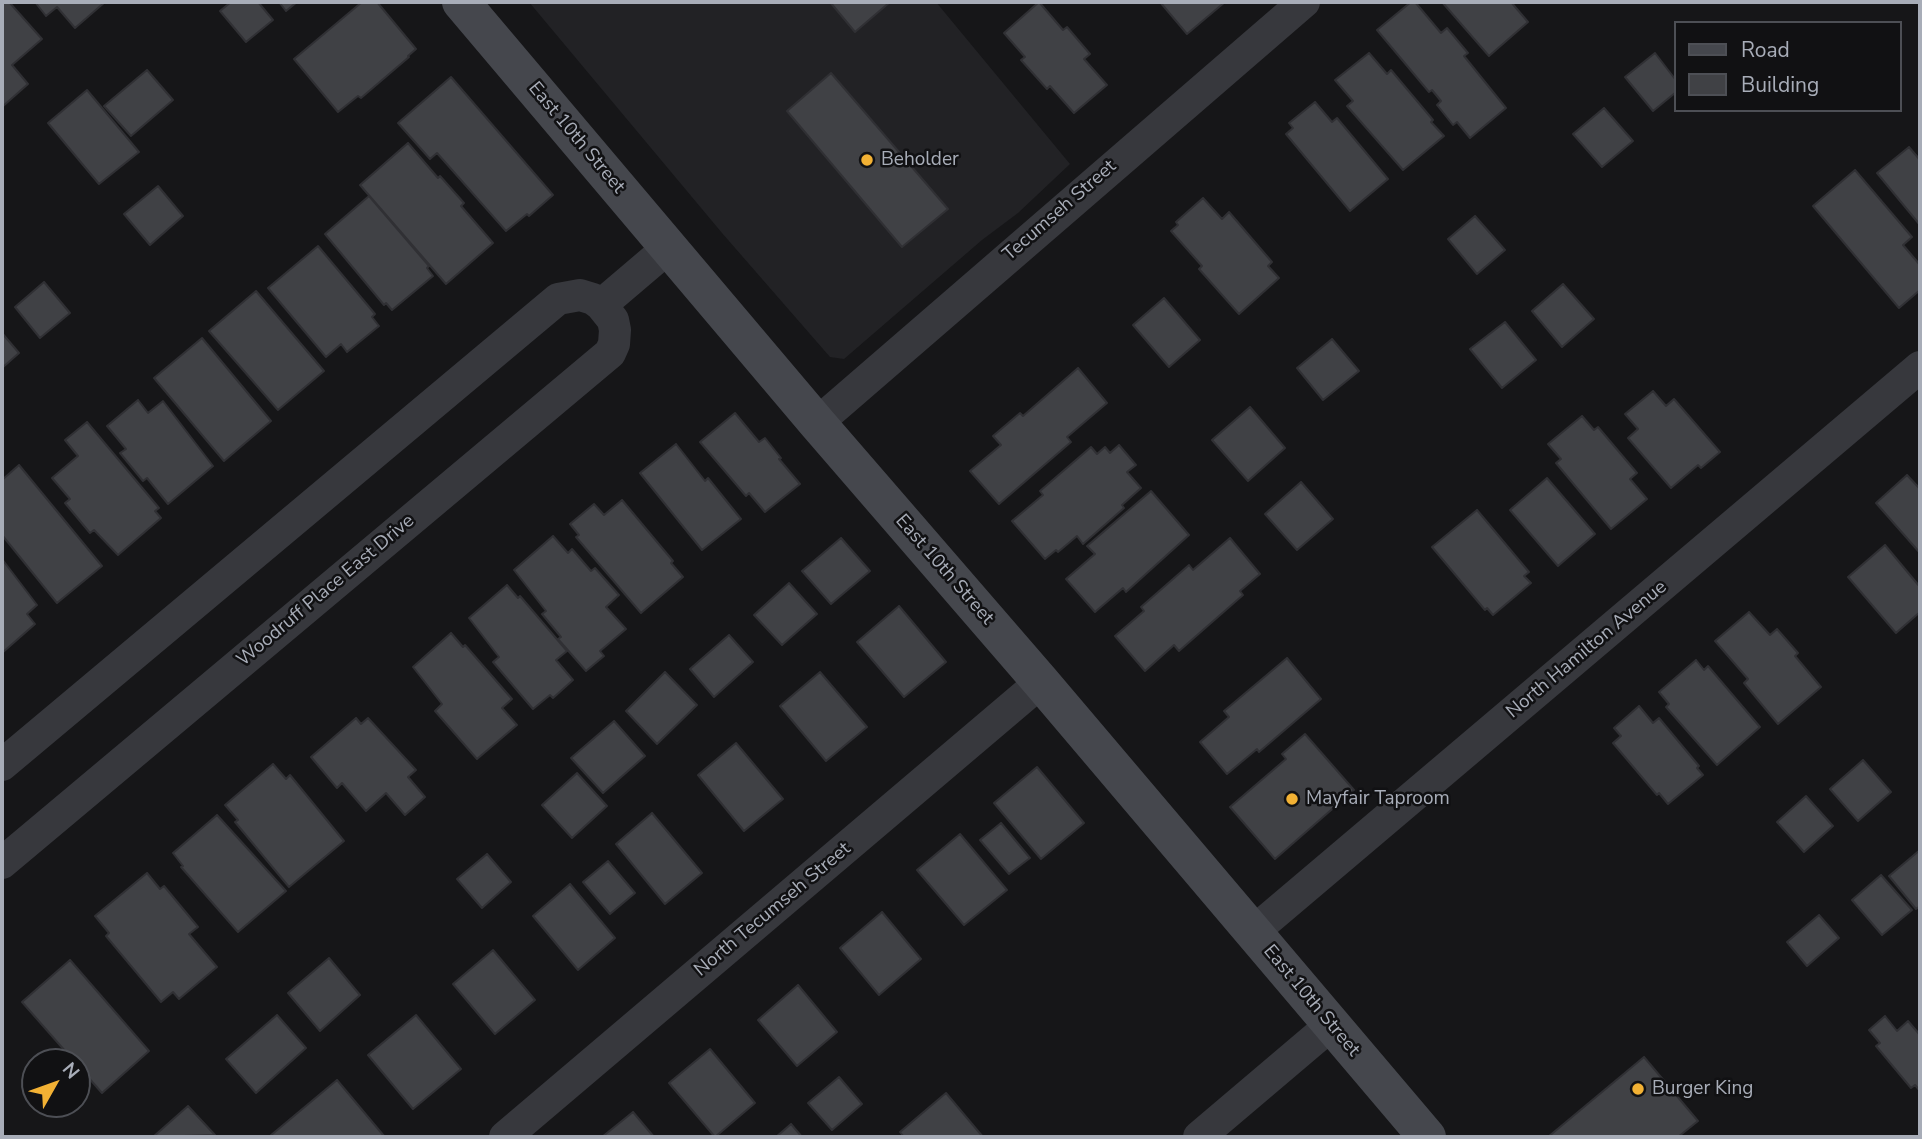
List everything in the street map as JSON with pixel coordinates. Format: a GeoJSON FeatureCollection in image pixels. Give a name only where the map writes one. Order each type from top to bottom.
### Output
{"type":"FeatureCollection","features":[{"type":"Feature","properties":{"kind":"main road","name":"East 10th Street"},"geometry":{"type":"LineString","coordinates":[[461,2],[1427,1137]]}},
{"type":"Feature","properties":{"kind":"street","name":"Tecumseh Street"},"geometry":{"type":"LineString","coordinates":[[817,423],[1298,4]]}},
{"type":"Feature","properties":{"kind":"street"},"geometry":{"type":"LineString","coordinates":[[2,765],[558,299],[580,295],[601,305],[668,248]]}},
{"type":"Feature","properties":{"kind":"street","name":"Woodruff Place East Drive"},"geometry":{"type":"LineString","coordinates":[[2,863],[610,353],[615,330],[613,320],[601,305]]}},
{"type":"Feature","properties":{"kind":"street","name":"North Hamilton Avenue"},"geometry":{"type":"LineString","coordinates":[[1253,932],[1920,367]]}},
{"type":"Feature","properties":{"kind":"street","name":"North Tecumseh Street"},"geometry":{"type":"LineString","coordinates":[[505,1137],[1041,682]]}},
{"type":"Feature","properties":{"kind":"street"},"geometry":{"type":"LineString","coordinates":[[1199,1137],[1331,1026]]}},
{"type":"Feature","properties":{"kind":"shaded area"},"geometry":{"type":"Polygon","coordinates":[[[529,2],[936,2],[1070,164],[1018,213],[982,240],[844,359],[830,357],[722,233],[529,2]]]}},
{"type":"Feature","properties":{"kind":"building"},"geometry":{"type":"Polygon","coordinates":[[[2,2],[9,2],[42,39],[12,65],[28,84],[2,107],[2,2]]]}},
{"type":"Feature","properties":{"kind":"building"},"geometry":{"type":"Polygon","coordinates":[[[35,2],[105,2],[75,28],[57,7],[46,16],[35,2]]]}},
{"type":"Feature","properties":{"kind":"building"},"geometry":{"type":"Polygon","coordinates":[[[231,2],[258,2],[273,20],[246,42],[220,11],[231,2]]]}},
{"type":"Feature","properties":{"kind":"building"},"geometry":{"type":"Polygon","coordinates":[[[279,2],[297,2],[286,11],[279,2]]]}},
{"type":"Feature","properties":{"kind":"building"},"geometry":{"type":"Polygon","coordinates":[[[362,2],[377,2],[416,49],[361,98],[358,96],[338,112],[294,59],[362,2]]]}},
{"type":"Feature","properties":{"kind":"building"},"geometry":{"type":"Polygon","coordinates":[[[830,2],[890,2],[855,32],[830,2]]]}},
{"type":"Feature","properties":{"kind":"building"},"geometry":{"type":"Polygon","coordinates":[[[1039,2],[1063,30],[1067,27],[1090,54],[1084,59],[1107,85],[1074,113],[1050,86],[1047,89],[1021,60],[1025,57],[1004,33],[1039,2]]]}},
{"type":"Feature","properties":{"kind":"building"},"geometry":{"type":"Polygon","coordinates":[[[1160,2],[1225,2],[1187,34],[1160,2]]]}},
{"type":"Feature","properties":{"kind":"building"},"geometry":{"type":"Polygon","coordinates":[[[1411,2],[1415,2],[1441,33],[1447,28],[1468,53],[1464,56],[1506,108],[1470,138],[1457,122],[1453,125],[1437,105],[1441,101],[1432,90],[1429,92],[1377,30],[1411,2]]]}},
{"type":"Feature","properties":{"kind":"building"},"geometry":{"type":"Polygon","coordinates":[[[1442,2],[1511,2],[1528,22],[1489,56],[1442,2]]]}},
{"type":"Feature","properties":{"kind":"building"},"geometry":{"type":"Polygon","coordinates":[[[1369,53],[1387,74],[1391,70],[1444,136],[1403,170],[1347,106],[1353,101],[1335,80],[1369,53]]]}},
{"type":"Feature","properties":{"kind":"building"},"geometry":{"type":"Polygon","coordinates":[[[1655,53],[1674,78],[1674,94],[1653,111],[1625,77],[1655,53]]]}},
{"type":"Feature","properties":{"kind":"building"},"geometry":{"type":"Polygon","coordinates":[[[147,70],[173,100],[131,136],[104,106],[147,70]]]}},
{"type":"Feature","properties":{"kind":"building","name":"Beholder"},"geometry":{"type":"Polygon","coordinates":[[[831,73],[948,209],[902,247],[787,111],[831,73]]]}},
{"type":"Feature","properties":{"kind":"building"},"geometry":{"type":"Polygon","coordinates":[[[451,77],[553,195],[506,231],[437,153],[430,159],[398,123],[451,77]]]}},
{"type":"Feature","properties":{"kind":"building"},"geometry":{"type":"Polygon","coordinates":[[[87,90],[139,152],[99,184],[48,123],[87,90]]]}},
{"type":"Feature","properties":{"kind":"building"},"geometry":{"type":"Polygon","coordinates":[[[1315,102],[1332,122],[1337,118],[1388,179],[1350,211],[1286,134],[1293,128],[1289,123],[1315,102]]]}},
{"type":"Feature","properties":{"kind":"building"},"geometry":{"type":"Polygon","coordinates":[[[1604,108],[1633,141],[1602,167],[1573,134],[1604,108]]]}},
{"type":"Feature","properties":{"kind":"building"},"geometry":{"type":"Polygon","coordinates":[[[408,143],[464,203],[461,206],[493,243],[446,284],[360,185],[408,143]]]}},
{"type":"Feature","properties":{"kind":"building"},"geometry":{"type":"Polygon","coordinates":[[[1909,147],[1920,160],[1920,225],[1877,173],[1909,147]]]}},
{"type":"Feature","properties":{"kind":"building"},"geometry":{"type":"Polygon","coordinates":[[[1855,170],[1912,237],[1903,245],[1920,265],[1920,290],[1899,308],[1813,206],[1855,170]]]}},
{"type":"Feature","properties":{"kind":"building"},"geometry":{"type":"Polygon","coordinates":[[[158,186],[183,216],[150,245],[124,214],[158,186]]]}},
{"type":"Feature","properties":{"kind":"building"},"geometry":{"type":"Polygon","coordinates":[[[369,196],[429,266],[427,268],[433,276],[392,310],[386,303],[384,305],[325,234],[369,196]]]}},
{"type":"Feature","properties":{"kind":"building"},"geometry":{"type":"Polygon","coordinates":[[[1203,198],[1222,219],[1229,212],[1272,262],[1268,266],[1279,278],[1239,314],[1199,269],[1202,266],[1171,231],[1178,225],[1176,222],[1203,198]]]}},
{"type":"Feature","properties":{"kind":"building"},"geometry":{"type":"Polygon","coordinates":[[[1475,216],[1505,250],[1477,274],[1448,239],[1475,216]]]}},
{"type":"Feature","properties":{"kind":"building"},"geometry":{"type":"Polygon","coordinates":[[[318,246],[375,314],[372,317],[379,326],[347,352],[341,344],[326,357],[268,288],[318,246]]]}},
{"type":"Feature","properties":{"kind":"building"},"geometry":{"type":"Polygon","coordinates":[[[44,282],[70,313],[40,338],[15,307],[44,282]]]}},
{"type":"Feature","properties":{"kind":"building"},"geometry":{"type":"Polygon","coordinates":[[[1563,284],[1594,319],[1562,347],[1532,311],[1563,284]]]}},
{"type":"Feature","properties":{"kind":"building"},"geometry":{"type":"Polygon","coordinates":[[[256,291],[324,371],[278,410],[209,331],[256,291]]]}},
{"type":"Feature","properties":{"kind":"building"},"geometry":{"type":"Polygon","coordinates":[[[1164,298],[1200,340],[1169,367],[1133,325],[1164,298]]]}},
{"type":"Feature","properties":{"kind":"building"},"geometry":{"type":"Polygon","coordinates":[[[1505,322],[1536,360],[1502,388],[1470,349],[1505,322]]]}},
{"type":"Feature","properties":{"kind":"building"},"geometry":{"type":"Polygon","coordinates":[[[2,333],[19,353],[2,368],[2,333]]]}},
{"type":"Feature","properties":{"kind":"building"},"geometry":{"type":"Polygon","coordinates":[[[202,338],[271,421],[224,461],[154,378],[202,338]]]}},
{"type":"Feature","properties":{"kind":"building"},"geometry":{"type":"Polygon","coordinates":[[[1332,339],[1359,371],[1323,400],[1297,368],[1332,339]]]}},
{"type":"Feature","properties":{"kind":"building"},"geometry":{"type":"Polygon","coordinates":[[[1078,368],[1107,403],[1067,437],[1071,442],[999,504],[970,471],[1001,445],[993,436],[1020,413],[1023,416],[1078,368]]]}},
{"type":"Feature","properties":{"kind":"building"},"geometry":{"type":"Polygon","coordinates":[[[1653,391],[1666,406],[1674,399],[1720,452],[1701,468],[1698,465],[1671,488],[1628,438],[1638,429],[1625,414],[1653,391]]]}},
{"type":"Feature","properties":{"kind":"building"},"geometry":{"type":"Polygon","coordinates":[[[138,400],[148,413],[163,401],[213,466],[168,504],[147,478],[143,481],[120,453],[126,449],[107,426],[138,400]]]}},
{"type":"Feature","properties":{"kind":"building"},"geometry":{"type":"Polygon","coordinates":[[[1250,407],[1285,448],[1248,481],[1212,440],[1250,407]]]}},
{"type":"Feature","properties":{"kind":"building"},"geometry":{"type":"Polygon","coordinates":[[[735,413],[759,442],[765,438],[800,484],[765,512],[749,493],[746,496],[700,442],[735,413]]]}},
{"type":"Feature","properties":{"kind":"building"},"geometry":{"type":"Polygon","coordinates":[[[1582,416],[1594,430],[1598,427],[1637,473],[1630,479],[1647,499],[1611,529],[1556,463],[1561,459],[1548,444],[1582,416]]]}},
{"type":"Feature","properties":{"kind":"building"},"geometry":{"type":"Polygon","coordinates":[[[87,422],[159,508],[155,511],[161,518],[118,555],[94,530],[90,533],[65,503],[70,499],[52,478],[78,456],[65,440],[87,422]]]}},
{"type":"Feature","properties":{"kind":"building"},"geometry":{"type":"Polygon","coordinates":[[[676,444],[705,481],[708,478],[741,519],[702,550],[640,473],[676,444]]]}},
{"type":"Feature","properties":{"kind":"building"},"geometry":{"type":"Polygon","coordinates":[[[1119,445],[1136,465],[1127,472],[1141,488],[1122,505],[1124,508],[1083,544],[1077,536],[1045,559],[1012,521],[1043,495],[1040,491],[1091,447],[1097,454],[1105,447],[1110,453],[1119,445]]]}},
{"type":"Feature","properties":{"kind":"building"},"geometry":{"type":"Polygon","coordinates":[[[19,465],[102,566],[57,603],[2,535],[2,480],[19,465]]]}},
{"type":"Feature","properties":{"kind":"building"},"geometry":{"type":"Polygon","coordinates":[[[1907,475],[1920,489],[1920,553],[1876,503],[1907,475]]]}},
{"type":"Feature","properties":{"kind":"building"},"geometry":{"type":"Polygon","coordinates":[[[1547,478],[1595,534],[1558,566],[1510,510],[1547,478]]]}},
{"type":"Feature","properties":{"kind":"building"},"geometry":{"type":"Polygon","coordinates":[[[1301,482],[1333,519],[1297,550],[1265,514],[1301,482]]]}},
{"type":"Feature","properties":{"kind":"building"},"geometry":{"type":"Polygon","coordinates":[[[1151,491],[1189,535],[1126,592],[1123,588],[1095,612],[1066,579],[1095,554],[1087,546],[1151,491]]]}},
{"type":"Feature","properties":{"kind":"building"},"geometry":{"type":"Polygon","coordinates":[[[622,500],[683,577],[641,613],[576,537],[579,535],[570,524],[594,504],[604,515],[622,500]]]}},
{"type":"Feature","properties":{"kind":"building"},"geometry":{"type":"Polygon","coordinates":[[[1477,510],[1529,572],[1524,576],[1531,583],[1493,615],[1487,608],[1485,610],[1432,547],[1477,510]]]}},
{"type":"Feature","properties":{"kind":"building"},"geometry":{"type":"Polygon","coordinates":[[[553,536],[568,553],[572,549],[591,571],[595,568],[619,595],[606,607],[626,629],[600,651],[604,656],[586,671],[558,639],[561,637],[542,614],[546,611],[514,570],[553,536]]]}},
{"type":"Feature","properties":{"kind":"building"},"geometry":{"type":"Polygon","coordinates":[[[841,538],[870,571],[831,604],[802,571],[841,538]]]}},
{"type":"Feature","properties":{"kind":"building"},"geometry":{"type":"Polygon","coordinates":[[[1230,538],[1260,574],[1240,591],[1243,595],[1179,651],[1174,645],[1145,671],[1115,636],[1144,611],[1141,607],[1189,565],[1193,570],[1230,538]]]}},
{"type":"Feature","properties":{"kind":"building"},"geometry":{"type":"Polygon","coordinates":[[[1885,545],[1920,587],[1920,612],[1896,633],[1848,577],[1885,545]]]}},
{"type":"Feature","properties":{"kind":"building"},"geometry":{"type":"Polygon","coordinates":[[[2,559],[37,605],[27,614],[35,624],[2,653],[2,559]]]}},
{"type":"Feature","properties":{"kind":"building"},"geometry":{"type":"Polygon","coordinates":[[[789,583],[817,614],[782,645],[754,615],[789,583]]]}},
{"type":"Feature","properties":{"kind":"building"},"geometry":{"type":"Polygon","coordinates":[[[507,585],[518,598],[520,596],[567,651],[556,660],[573,680],[553,698],[550,695],[533,709],[493,662],[499,657],[469,618],[507,585]]]}},
{"type":"Feature","properties":{"kind":"building"},"geometry":{"type":"Polygon","coordinates":[[[899,606],[946,662],[904,697],[857,642],[899,606]]]}},
{"type":"Feature","properties":{"kind":"building"},"geometry":{"type":"Polygon","coordinates":[[[1749,612],[1770,635],[1777,629],[1798,653],[1795,656],[1821,687],[1778,724],[1744,683],[1748,679],[1715,641],[1749,612]]]}},
{"type":"Feature","properties":{"kind":"building"},"geometry":{"type":"Polygon","coordinates":[[[451,633],[463,647],[465,645],[512,699],[502,708],[517,725],[477,759],[435,711],[442,704],[413,667],[451,633]]]}},
{"type":"Feature","properties":{"kind":"building"},"geometry":{"type":"Polygon","coordinates":[[[729,635],[753,662],[714,697],[690,669],[729,635]]]}},
{"type":"Feature","properties":{"kind":"building"},"geometry":{"type":"Polygon","coordinates":[[[1287,658],[1321,699],[1259,752],[1257,749],[1227,774],[1200,742],[1229,717],[1224,711],[1287,658]]]}},
{"type":"Feature","properties":{"kind":"building"},"geometry":{"type":"Polygon","coordinates":[[[1696,660],[1704,670],[1708,666],[1760,727],[1717,765],[1666,707],[1669,704],[1659,692],[1696,660]]]}},
{"type":"Feature","properties":{"kind":"building"},"geometry":{"type":"Polygon","coordinates":[[[665,672],[697,705],[657,744],[626,711],[665,672]]]}},
{"type":"Feature","properties":{"kind":"building"},"geometry":{"type":"Polygon","coordinates":[[[820,672],[867,727],[826,761],[780,706],[820,672]]]}},
{"type":"Feature","properties":{"kind":"building"},"geometry":{"type":"Polygon","coordinates":[[[1639,706],[1653,723],[1659,718],[1699,766],[1697,768],[1703,775],[1668,804],[1659,793],[1657,795],[1613,743],[1621,736],[1614,728],[1639,706]]]}},
{"type":"Feature","properties":{"kind":"building"},"geometry":{"type":"Polygon","coordinates":[[[356,718],[361,724],[368,718],[416,770],[408,777],[425,797],[405,815],[386,793],[366,811],[342,783],[337,788],[311,757],[356,718]]]}},
{"type":"Feature","properties":{"kind":"building"},"geometry":{"type":"Polygon","coordinates":[[[614,721],[645,756],[603,793],[571,758],[614,721]]]}},
{"type":"Feature","properties":{"kind":"building","name":"Mayfair Taproom"},"geometry":{"type":"Polygon","coordinates":[[[1305,734],[1354,790],[1275,859],[1230,807],[1286,759],[1282,754],[1305,734]]]}},
{"type":"Feature","properties":{"kind":"building"},"geometry":{"type":"Polygon","coordinates":[[[736,743],[783,799],[744,831],[698,775],[736,743]]]}},
{"type":"Feature","properties":{"kind":"building"},"geometry":{"type":"Polygon","coordinates":[[[1863,760],[1891,792],[1858,821],[1830,789],[1863,760]]]}},
{"type":"Feature","properties":{"kind":"building"},"geometry":{"type":"Polygon","coordinates":[[[273,764],[286,779],[290,775],[344,841],[289,887],[235,822],[238,820],[225,805],[273,764]]]}},
{"type":"Feature","properties":{"kind":"building"},"geometry":{"type":"Polygon","coordinates":[[[1037,767],[1084,823],[1041,859],[994,803],[1037,767]]]}},
{"type":"Feature","properties":{"kind":"building"},"geometry":{"type":"Polygon","coordinates":[[[577,773],[607,806],[572,838],[542,805],[577,773]]]}},
{"type":"Feature","properties":{"kind":"building"},"geometry":{"type":"Polygon","coordinates":[[[1806,796],[1833,826],[1804,852],[1777,822],[1806,796]]]}},
{"type":"Feature","properties":{"kind":"building"},"geometry":{"type":"Polygon","coordinates":[[[652,813],[702,873],[665,904],[616,844],[652,813]]]}},
{"type":"Feature","properties":{"kind":"building"},"geometry":{"type":"Polygon","coordinates":[[[217,815],[286,891],[238,932],[181,867],[183,866],[173,853],[217,815]]]}},
{"type":"Feature","properties":{"kind":"building"},"geometry":{"type":"Polygon","coordinates":[[[1001,823],[1030,858],[1009,874],[980,840],[1001,823]]]}},
{"type":"Feature","properties":{"kind":"building"},"geometry":{"type":"Polygon","coordinates":[[[960,834],[1007,890],[964,925],[917,870],[960,834]]]}},
{"type":"Feature","properties":{"kind":"building"},"geometry":{"type":"Polygon","coordinates":[[[1920,850],[1920,906],[1916,909],[1889,876],[1920,850]]]}},
{"type":"Feature","properties":{"kind":"building"},"geometry":{"type":"Polygon","coordinates":[[[487,854],[511,882],[482,908],[457,879],[487,854]]]}},
{"type":"Feature","properties":{"kind":"building"},"geometry":{"type":"Polygon","coordinates":[[[608,861],[635,893],[610,914],[583,882],[608,861]]]}},
{"type":"Feature","properties":{"kind":"building"},"geometry":{"type":"Polygon","coordinates":[[[147,873],[160,889],[164,886],[198,927],[189,934],[217,967],[179,999],[173,992],[161,1002],[106,936],[109,933],[95,916],[147,873]]]}},
{"type":"Feature","properties":{"kind":"building"},"geometry":{"type":"Polygon","coordinates":[[[1881,875],[1912,910],[1882,935],[1852,900],[1881,875]]]}},
{"type":"Feature","properties":{"kind":"building"},"geometry":{"type":"Polygon","coordinates":[[[570,884],[615,938],[578,970],[533,916],[570,884]]]}},
{"type":"Feature","properties":{"kind":"building"},"geometry":{"type":"Polygon","coordinates":[[[882,912],[921,959],[879,995],[840,948],[882,912]]]}},
{"type":"Feature","properties":{"kind":"building"},"geometry":{"type":"Polygon","coordinates":[[[1819,915],[1839,938],[1807,966],[1787,942],[1819,915]]]}},
{"type":"Feature","properties":{"kind":"building"},"geometry":{"type":"Polygon","coordinates":[[[493,950],[535,1000],[495,1034],[453,984],[493,950]]]}},
{"type":"Feature","properties":{"kind":"building"},"geometry":{"type":"Polygon","coordinates":[[[329,958],[360,995],[320,1031],[288,993],[329,958]]]}},
{"type":"Feature","properties":{"kind":"building"},"geometry":{"type":"Polygon","coordinates":[[[70,960],[149,1051],[102,1093],[91,1080],[91,1048],[62,1048],[22,1002],[70,960]]]}},
{"type":"Feature","properties":{"kind":"building"},"geometry":{"type":"Polygon","coordinates":[[[798,985],[837,1032],[797,1066],[758,1020],[798,985]]]}},
{"type":"Feature","properties":{"kind":"building"},"geometry":{"type":"Polygon","coordinates":[[[277,1015],[306,1048],[256,1093],[226,1059],[277,1015]]]}},
{"type":"Feature","properties":{"kind":"building"},"geometry":{"type":"Polygon","coordinates":[[[416,1015],[461,1069],[413,1109],[368,1055],[416,1015]]]}},
{"type":"Feature","properties":{"kind":"building"},"geometry":{"type":"Polygon","coordinates":[[[1885,1016],[1897,1031],[1908,1021],[1920,1035],[1920,1091],[1915,1085],[1911,1088],[1876,1046],[1880,1043],[1869,1030],[1885,1016]]]}},
{"type":"Feature","properties":{"kind":"building"},"geometry":{"type":"Polygon","coordinates":[[[710,1049],[755,1103],[715,1137],[669,1083],[710,1049]]]}},
{"type":"Feature","properties":{"kind":"building","name":"Burger King"},"geometry":{"type":"Polygon","coordinates":[[[1644,1057],[1698,1121],[1678,1137],[1548,1137],[1644,1057]]]}},
{"type":"Feature","properties":{"kind":"building"},"geometry":{"type":"Polygon","coordinates":[[[839,1077],[862,1104],[832,1130],[808,1103],[839,1077]]]}},
{"type":"Feature","properties":{"kind":"building"},"geometry":{"type":"Polygon","coordinates":[[[337,1080],[384,1136],[270,1136],[337,1080]]]}},
{"type":"Feature","properties":{"kind":"building"},"geometry":{"type":"Polygon","coordinates":[[[946,1093],[983,1137],[904,1137],[900,1132],[946,1093]]]}},
{"type":"Feature","properties":{"kind":"building"},"geometry":{"type":"Polygon","coordinates":[[[188,1106],[215,1135],[153,1137],[188,1106]]]}},
{"type":"Feature","properties":{"kind":"building"},"geometry":{"type":"Polygon","coordinates":[[[633,1112],[654,1137],[602,1137],[633,1112]]]}},
{"type":"Feature","properties":{"kind":"building"},"geometry":{"type":"Polygon","coordinates":[[[791,1124],[802,1137],[776,1137],[791,1124]]]}},
{"type":"Feature","properties":{"kind":"place","name":"Beholder"},"geometry":{"type":"Point","coordinates":[867,160]}},
{"type":"Feature","properties":{"kind":"place","name":"Mayfair Taproom"},"geometry":{"type":"Point","coordinates":[1292,799]}},
{"type":"Feature","properties":{"kind":"place","name":"Burger King"},"geometry":{"type":"Point","coordinates":[1638,1089]}}]}
